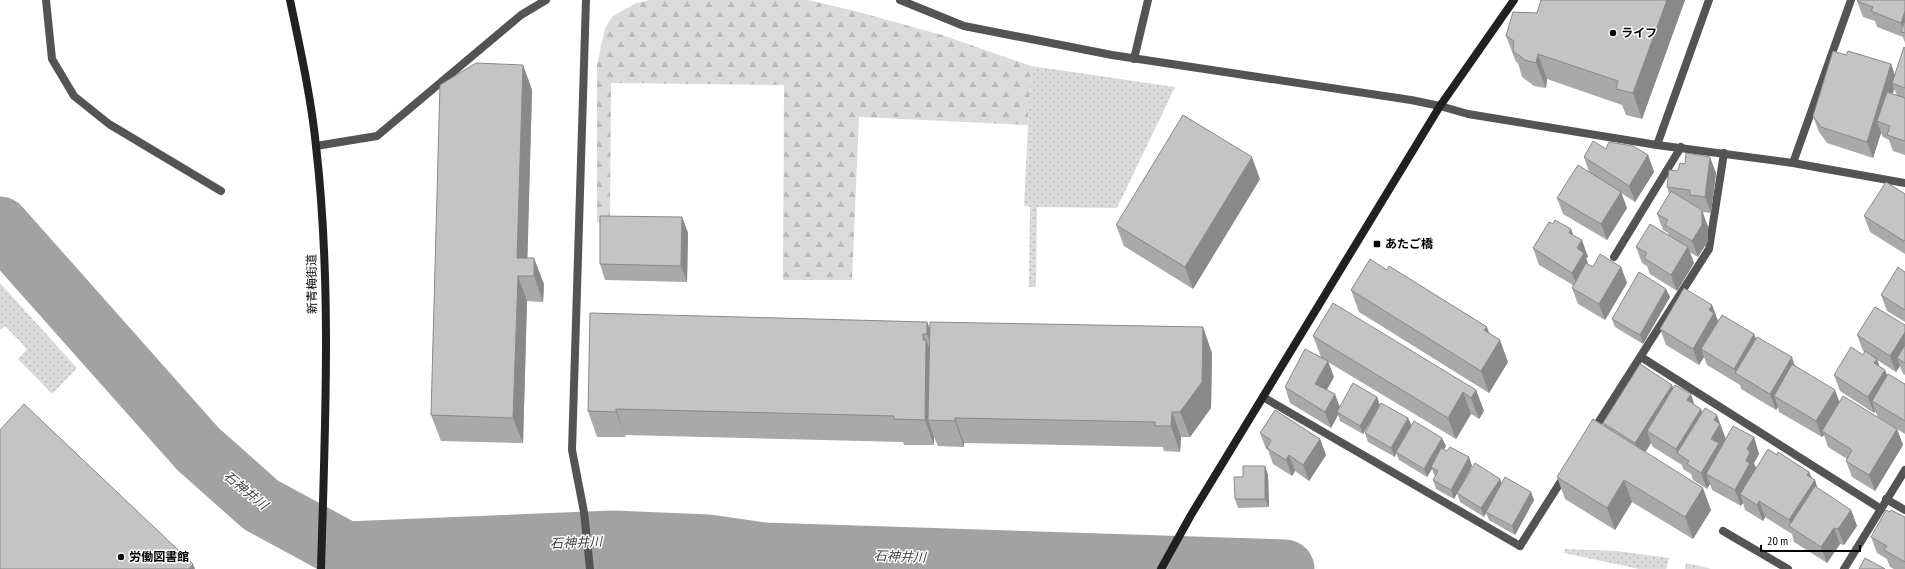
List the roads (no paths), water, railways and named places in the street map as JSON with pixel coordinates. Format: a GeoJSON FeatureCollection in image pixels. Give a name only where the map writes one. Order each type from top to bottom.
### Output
{"type":"FeatureCollection","features":[{"type":"Feature","properties":{"kind":"street"},"geometry":{"type":"LineString","coordinates":[[46,0],[52,59],[74,96],[109,124],[221,191]]}},
{"type":"Feature","properties":{"kind":"street","name":"新青梅街道"},"geometry":{"type":"LineString","coordinates":[[290,0],[307,84],[316,146],[325,266],[326,386],[321,569]]}},
{"type":"Feature","properties":{"kind":"street"},"geometry":{"type":"LineString","coordinates":[[316,146],[377,136],[521,15],[546,0]]}},
{"type":"Feature","properties":{"kind":"street"},"geometry":{"type":"LineString","coordinates":[[586,0],[572,450],[584,512],[590,566]]}},
{"type":"Feature","properties":{"kind":"street"},"geometry":{"type":"LineString","coordinates":[[900,0],[964,26],[1134,59],[1440,106],[1468,114],[1657,145],[1793,163],[1905,183]]}},
{"type":"Feature","properties":{"kind":"street"},"geometry":{"type":"LineString","coordinates":[[1134,59],[1148,0]]}},
{"type":"Feature","properties":{"kind":"street"},"geometry":{"type":"LineString","coordinates":[[1161,569],[1191,515],[1440,106],[1514,0]]}},
{"type":"Feature","properties":{"kind":"street"},"geometry":{"type":"LineString","coordinates":[[1657,145],[1709,0]]}},
{"type":"Feature","properties":{"kind":"street"},"geometry":{"type":"LineString","coordinates":[[1793,163],[1851,0]]}},
{"type":"Feature","properties":{"kind":"street"},"geometry":{"type":"LineString","coordinates":[[1614,257],[1681,147]]}},
{"type":"Feature","properties":{"kind":"street"},"geometry":{"type":"LineString","coordinates":[[1590,436],[1709,249],[1724,153]]}},
{"type":"Feature","properties":{"kind":"street"},"geometry":{"type":"LineString","coordinates":[[1640,357],[1881,509]]}},
{"type":"Feature","properties":{"kind":"street"},"geometry":{"type":"LineString","coordinates":[[1263,397],[1520,546],[1569,468]]}},
{"type":"Feature","properties":{"kind":"street"},"geometry":{"type":"LineString","coordinates":[[1844,569],[1905,470]]}},
{"type":"Feature","properties":{"kind":"street"},"geometry":{"type":"LineString","coordinates":[[1886,499],[1905,510]]}},
{"type":"Feature","properties":{"kind":"street"},"geometry":{"type":"LineString","coordinates":[[1723,531],[1788,569]]}},
{"type":"Feature","properties":{"kind":"waterway","name":"石神井川"},"geometry":{"type":"LineString","coordinates":[[0,226],[198,449],[261,505],[346,551],[613,540],[708,544],[764,552],[1285,569]]}},
{"type":"Feature","properties":{"kind":"place","name":"ライフ"},"geometry":{"type":"Point","coordinates":[1613,33]}},
{"type":"Feature","properties":{"kind":"place","name":"あたご橋"},"geometry":{"type":"Point","coordinates":[1377,244]}},
{"type":"Feature","properties":{"kind":"place","name":"労働図書館"},"geometry":{"type":"Point","coordinates":[121,557]}}]}
